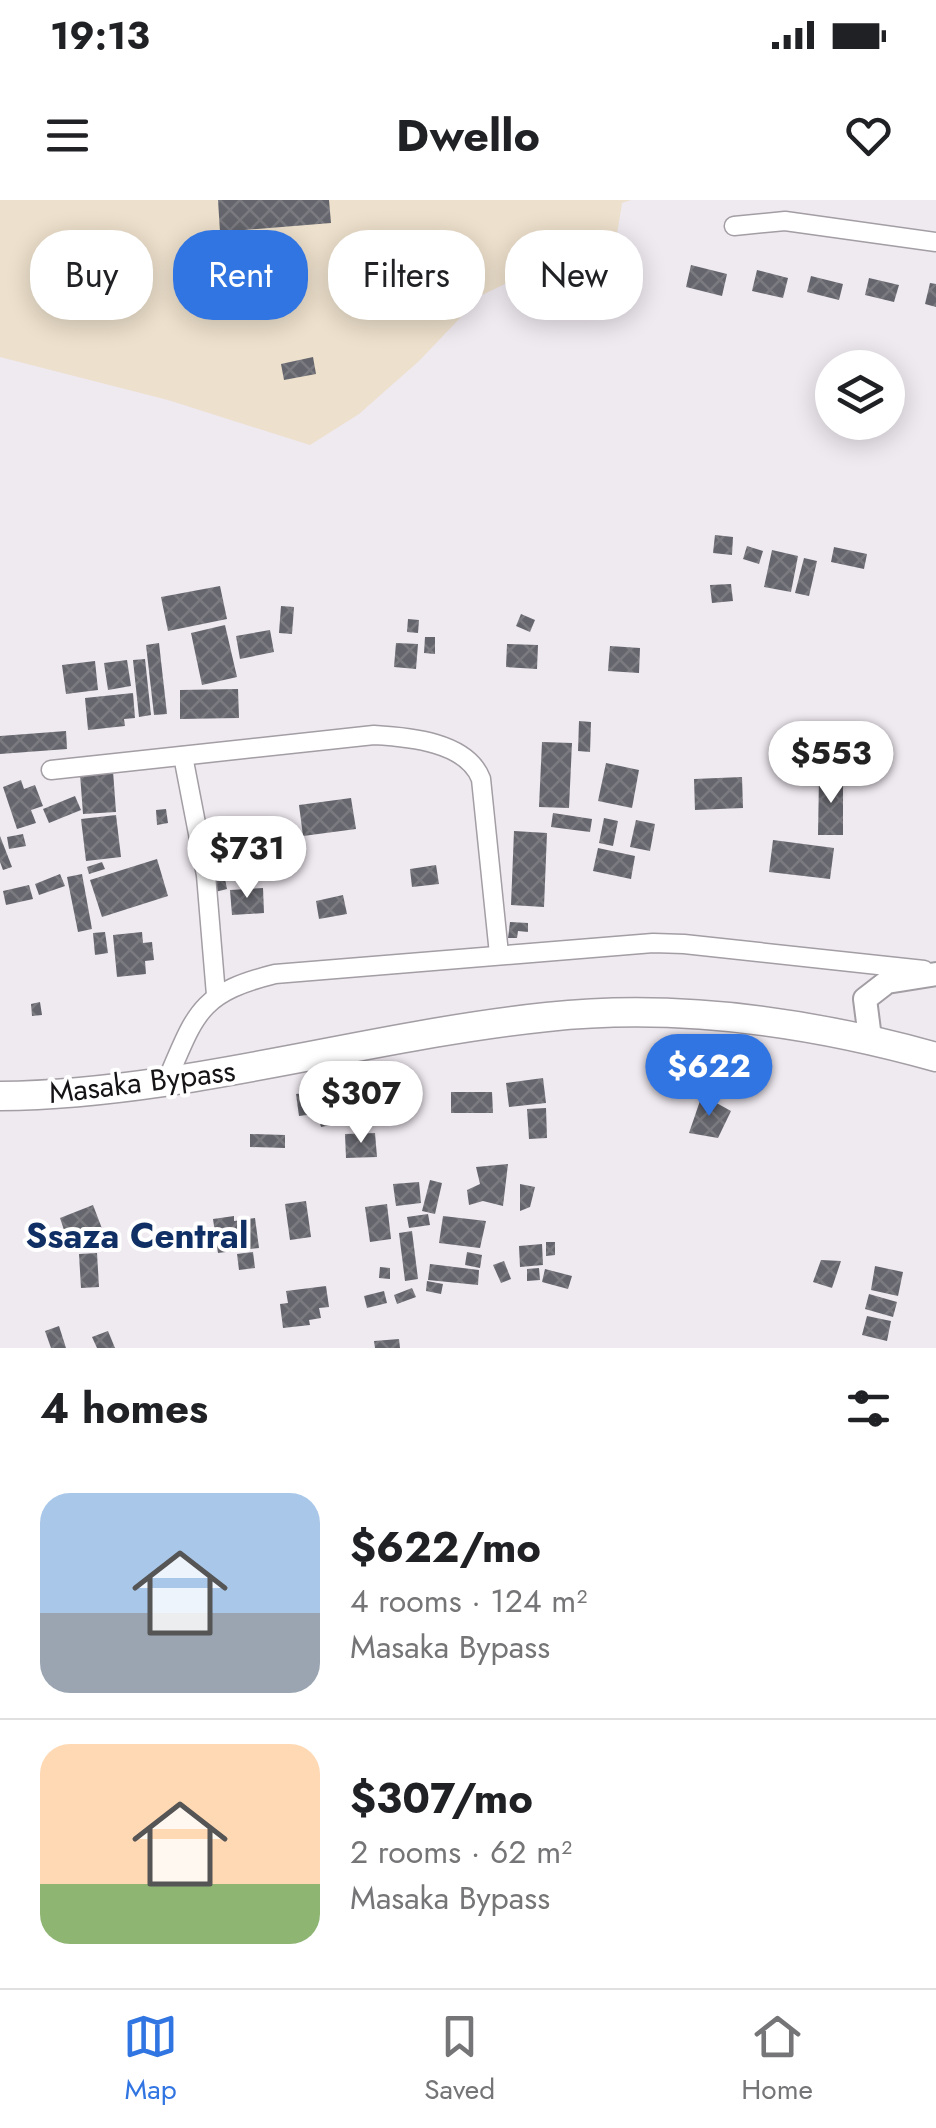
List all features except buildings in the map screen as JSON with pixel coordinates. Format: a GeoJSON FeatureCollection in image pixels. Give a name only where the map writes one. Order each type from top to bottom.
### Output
{"type":"FeatureCollection","features":[{"type":"Feature","properties":{"kind":"highway","name":"Masaka Bypass"},"geometry":{"type":"LineString","coordinates":[[0,1096],[48,1096],[167,1080],[549,1016],[650,1014],[768,1020],[870,1038],[936,1057]]}},
{"type":"Feature","properties":{"kind":"street"},"geometry":{"type":"LineString","coordinates":[[734,226],[785,221],[936,242]]}},
{"type":"Feature","properties":{"kind":"street"},"geometry":{"type":"LineString","coordinates":[[52,770],[374,735],[408,737],[468,757],[481,779],[499,954]]}},
{"type":"Feature","properties":{"kind":"street"},"geometry":{"type":"LineString","coordinates":[[182,756],[206,875],[216,995]]}},
{"type":"Feature","properties":{"kind":"street"},"geometry":{"type":"LineString","coordinates":[[167,1080],[192,1020],[216,995],[275,974],[624,944],[684,944],[936,972]]}},
{"type":"Feature","properties":{"kind":"street"},"geometry":{"type":"LineString","coordinates":[[870,1038],[865,999],[886,982],[936,972]]}},
{"type":"Feature","properties":{"kind":"shaded area"},"geometry":{"type":"Polygon","coordinates":[[[0,200],[631,200],[622,203],[618,230],[505,230],[505,284],[485,294],[485,230],[328,230],[328,320],[458,320],[359,414],[310,445],[168,400],[0,357],[0,200]]]}},
{"type":"Feature","properties":{"kind":"district","name":"Ssaza Central"},"geometry":{"type":"Point","coordinates":[137,1236]}}]}
